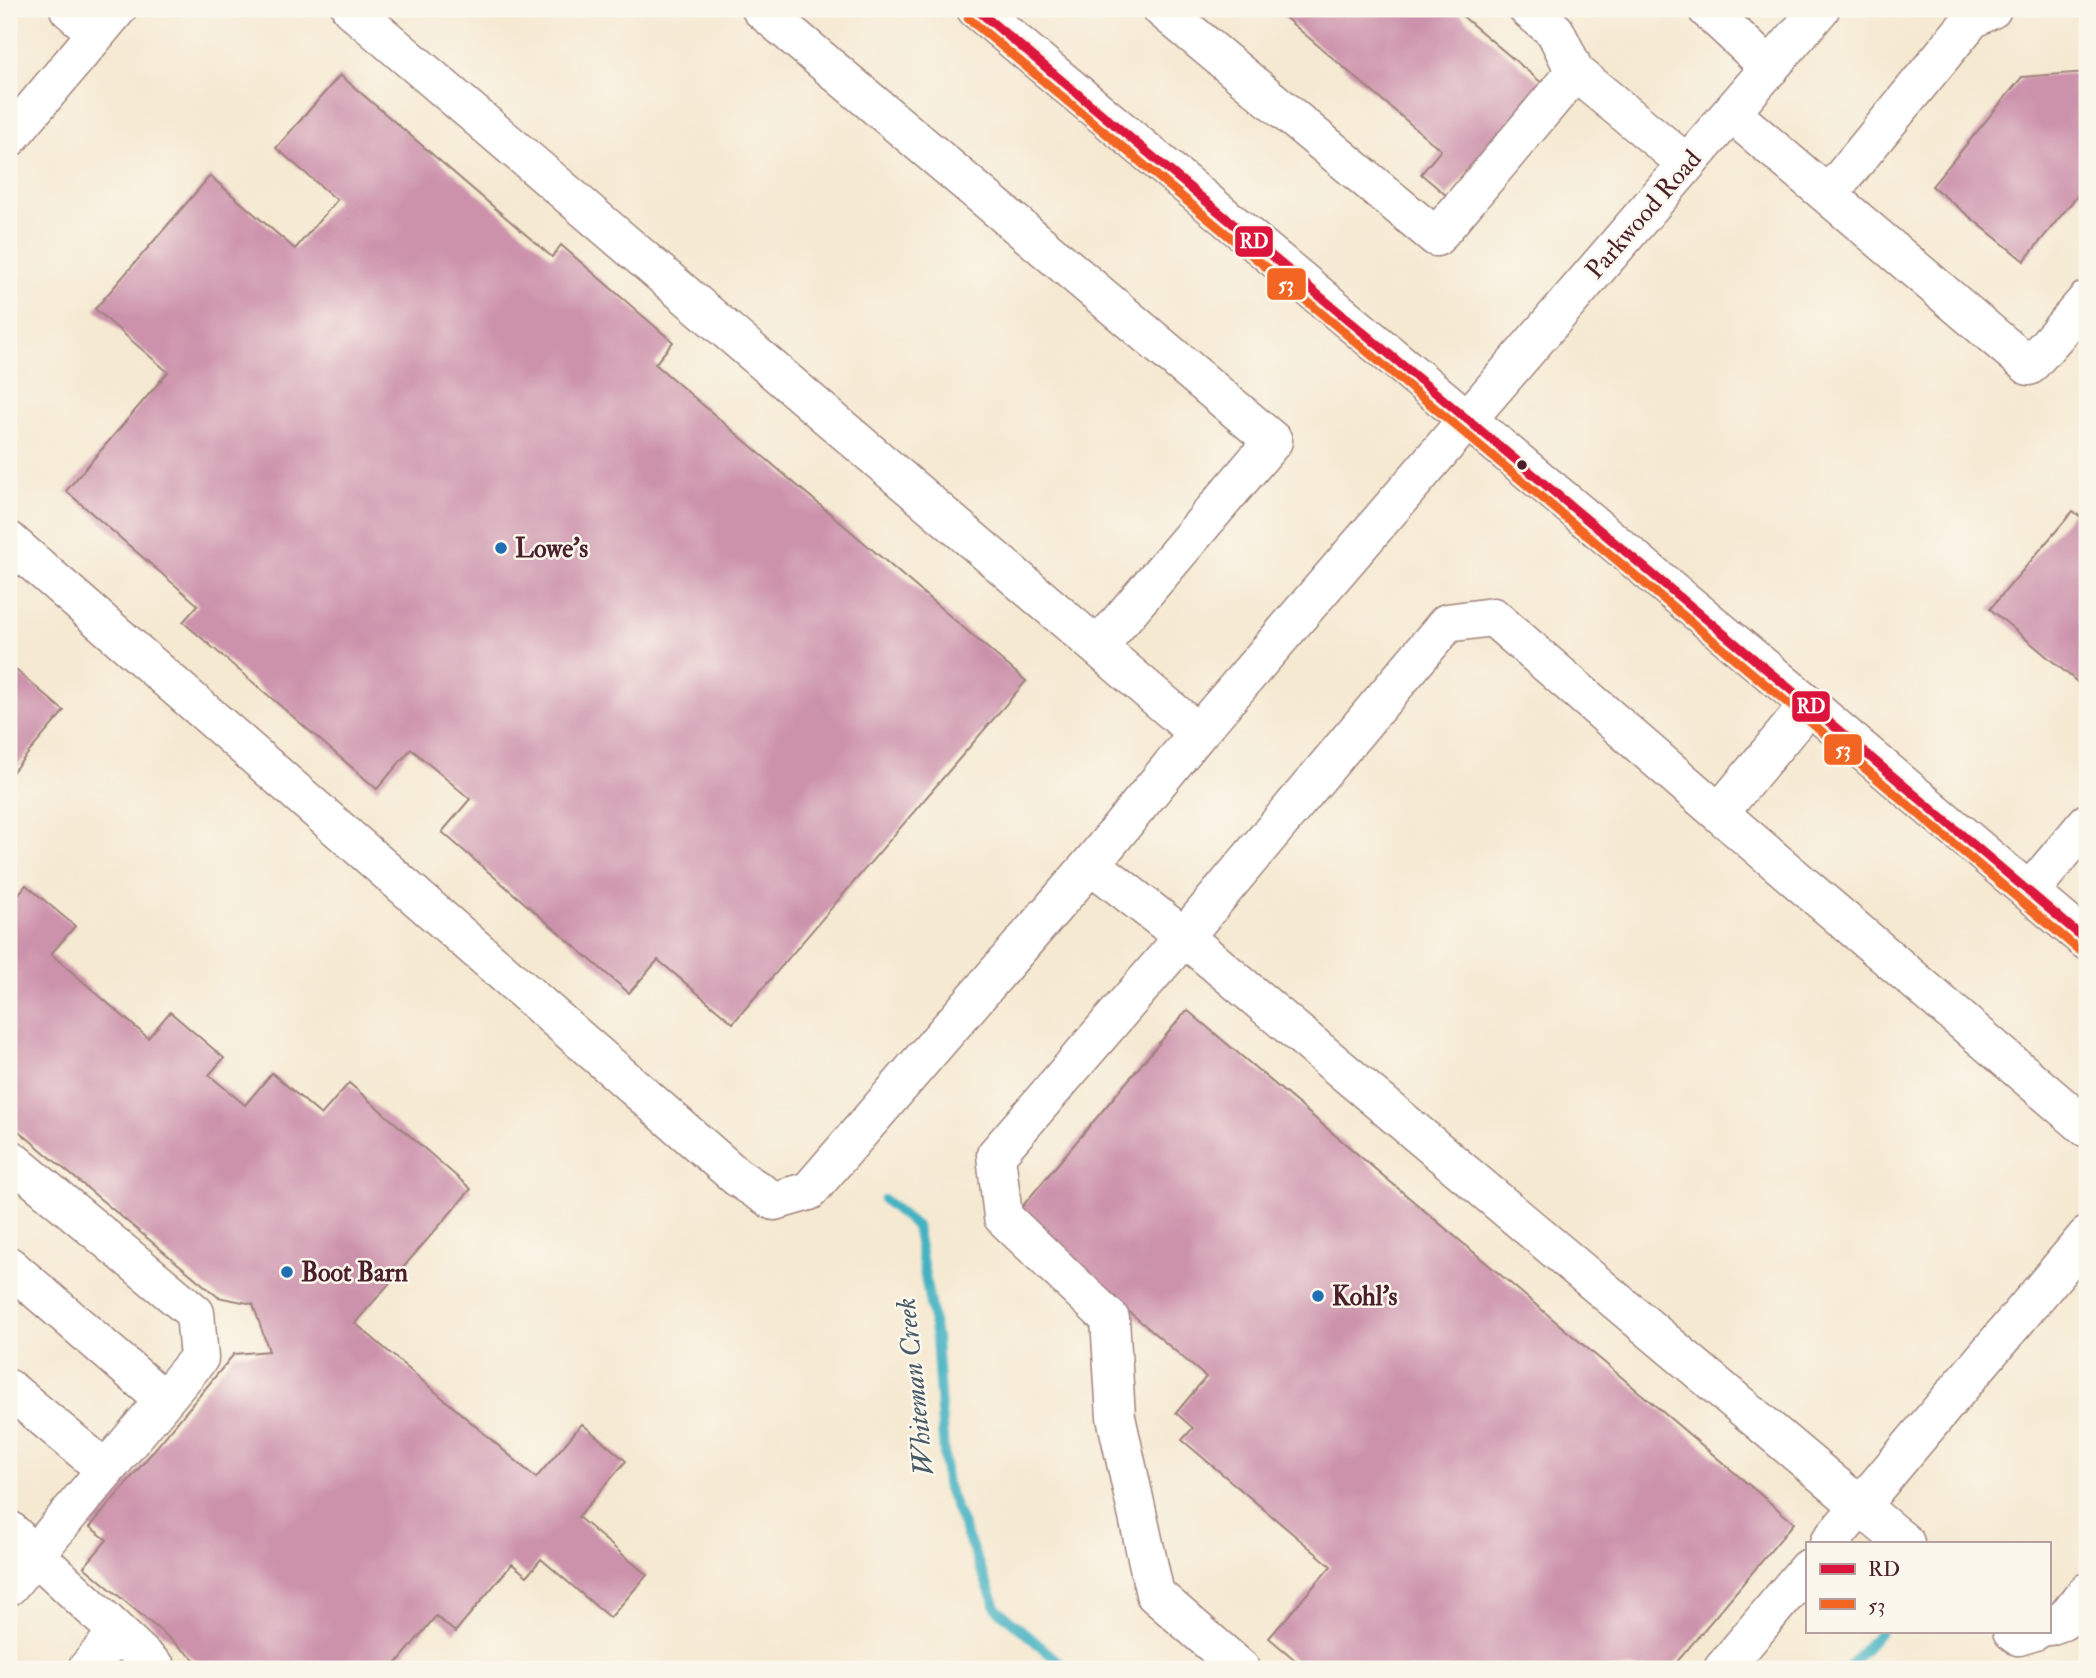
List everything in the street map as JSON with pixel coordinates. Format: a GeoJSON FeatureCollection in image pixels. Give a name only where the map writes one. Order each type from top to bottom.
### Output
{"type":"FeatureCollection","features":[{"type":"Feature","properties":{"kind":"street"},"geometry":{"type":"LineString","coordinates":[[9,138],[107,21],[69,9]]}},
{"type":"Feature","properties":{"kind":"street"},"geometry":{"type":"LineString","coordinates":[[351,9],[1198,733]]}},
{"type":"Feature","properties":{"kind":"street"},"geometry":{"type":"LineString","coordinates":[[761,9],[1273,441],[1098,647]]}},
{"type":"Feature","properties":{"kind":"street"},"geometry":{"type":"LineString","coordinates":[[976,9],[1809,705],[2087,941]]}},
{"type":"Feature","properties":{"kind":"street"},"geometry":{"type":"LineString","coordinates":[[1162,9],[1436,237],[1576,72]]}},
{"type":"Feature","properties":{"kind":"street"},"geometry":{"type":"LineString","coordinates":[[1528,9],[1555,31],[1576,72],[1686,163]]}},
{"type":"Feature","properties":{"kind":"street"},"geometry":{"type":"LineString","coordinates":[[1707,9],[1770,68]]}},
{"type":"Feature","properties":{"kind":"street","name":"Parkwood Road"},"geometry":{"type":"LineString","coordinates":[[9,541],[737,1177],[774,1201],[809,1191],[1820,9]]}},
{"type":"Feature","properties":{"kind":"street"},"geometry":{"type":"LineString","coordinates":[[1828,195],[1972,19],[1992,9]]}},
{"type":"Feature","properties":{"kind":"street"},"geometry":{"type":"LineString","coordinates":[[1731,113],[2029,366],[2087,300]]}},
{"type":"Feature","properties":{"kind":"street"},"geometry":{"type":"LineString","coordinates":[[1241,1669],[1155,1594],[1115,1417],[1110,1319],[1003,1217],[996,1155],[1184,937],[1447,623],[1493,617],[2087,1128]]}},
{"type":"Feature","properties":{"kind":"street"},"geometry":{"type":"LineString","coordinates":[[1719,813],[1809,705]]}},
{"type":"Feature","properties":{"kind":"street"},"geometry":{"type":"LineString","coordinates":[[2029,892],[2087,823]]}},
{"type":"Feature","properties":{"kind":"street"},"geometry":{"type":"LineString","coordinates":[[1091,864],[1184,937],[1904,1542]]}},
{"type":"Feature","properties":{"kind":"street"},"geometry":{"type":"LineString","coordinates":[[9,1158],[195,1313],[199,1358],[105,1469],[22,1541],[9,1586]]}},
{"type":"Feature","properties":{"kind":"street"},"geometry":{"type":"LineString","coordinates":[[1830,1542],[2087,1236]]}},
{"type":"Feature","properties":{"kind":"street"},"geometry":{"type":"LineString","coordinates":[[9,1266],[164,1400]]}},
{"type":"Feature","properties":{"kind":"street"},"geometry":{"type":"LineString","coordinates":[[9,1389],[105,1469]]}},
{"type":"Feature","properties":{"kind":"street"},"geometry":{"type":"LineString","coordinates":[[22,1541],[158,1669]]}},
{"type":"Feature","properties":{"kind":"street"},"geometry":{"type":"LineString","coordinates":[[1723,1669],[1806,1570]]}},
{"type":"Feature","properties":{"kind":"street"},"geometry":{"type":"LineString","coordinates":[[2050,1626],[2063,1621],[2087,1592]]}},
{"type":"Feature","properties":{"kind":"street"},"geometry":{"type":"LineString","coordinates":[[2013,1632],[2019,1636],[2032,1632]]}},
{"type":"Feature","properties":{"kind":"street"},"geometry":{"type":"LineString","coordinates":[[86,1669],[117,1633]]}},
{"type":"Feature","properties":{"kind":"building"},"geometry":{"type":"Polygon","coordinates":[[[1275,9],[1454,9],[1543,84],[1447,196],[1421,174],[1441,150],[1275,9]]]}},
{"type":"Feature","properties":{"kind":"building"},"geometry":{"type":"Polygon","coordinates":[[[2087,72],[2087,191],[2081,191],[2024,261],[1932,186],[2022,77],[2087,72]]]}},
{"type":"Feature","properties":{"kind":"building","name":"Lowe's"},"geometry":{"type":"Polygon","coordinates":[[[340,75],[552,257],[561,245],[673,342],[655,364],[1026,681],[733,1023],[658,960],[629,993],[442,832],[470,799],[411,749],[377,789],[183,622],[198,605],[66,491],[168,372],[95,309],[210,176],[295,249],[337,200],[276,148],[340,75]]]}},
{"type":"Feature","properties":{"kind":"building"},"geometry":{"type":"Polygon","coordinates":[[[2073,511],[2087,522],[2087,690],[1990,609],[2073,511]]]}},
{"type":"Feature","properties":{"kind":"building"},"geometry":{"type":"Polygon","coordinates":[[[9,664],[64,711],[9,776],[9,664]]]}},
{"type":"Feature","properties":{"kind":"building"},"geometry":{"type":"Polygon","coordinates":[[[26,885],[75,926],[51,954],[148,1038],[170,1012],[224,1058],[209,1075],[245,1105],[272,1073],[321,1115],[349,1083],[471,1189],[355,1323],[536,1478],[582,1424],[626,1461],[578,1517],[647,1575],[610,1618],[541,1559],[527,1576],[512,1564],[455,1632],[436,1616],[392,1669],[206,1669],[84,1567],[107,1540],[90,1527],[234,1354],[269,1351],[253,1304],[218,1297],[9,1123],[9,905],[26,885]]]}},
{"type":"Feature","properties":{"kind":"building","name":"Kohl's"},"geometry":{"type":"Polygon","coordinates":[[[1187,1010],[1794,1523],[1671,1669],[1306,1669],[1269,1638],[1331,1566],[1182,1440],[1193,1428],[1176,1413],[1206,1377],[1015,1215],[1187,1010]]]}},
{"type":"Feature","properties":{"kind":"waterway","name":"Whiteman Creek"},"geometry":{"type":"LineString","coordinates":[[884,1200],[916,1226],[936,1337],[946,1484],[997,1609],[1067,1669]]}},
{"type":"Feature","properties":{"kind":"waterway","name":"Whiteman Creek"},"geometry":{"type":"LineString","coordinates":[[1847,1669],[1880,1632]]}},
{"type":"Feature","properties":{"kind":"transit line","name":"RD"},"geometry":{"type":"LineString","coordinates":[[976,9],[1809,705],[2087,941]]}},
{"type":"Feature","properties":{"kind":"transit line","name":"53"},"geometry":{"type":"LineString","coordinates":[[968,18],[1801,714],[2079,950]]}},
{"type":"Feature","properties":{"kind":"place","name":"Lowe's"},"geometry":{"type":"Point","coordinates":[501,548]}},
{"type":"Feature","properties":{"kind":"place","name":"Boot Barn"},"geometry":{"type":"Point","coordinates":[287,1272]}},
{"type":"Feature","properties":{"kind":"place","name":"Kohl's"},"geometry":{"type":"Point","coordinates":[1318,1296]}}]}
